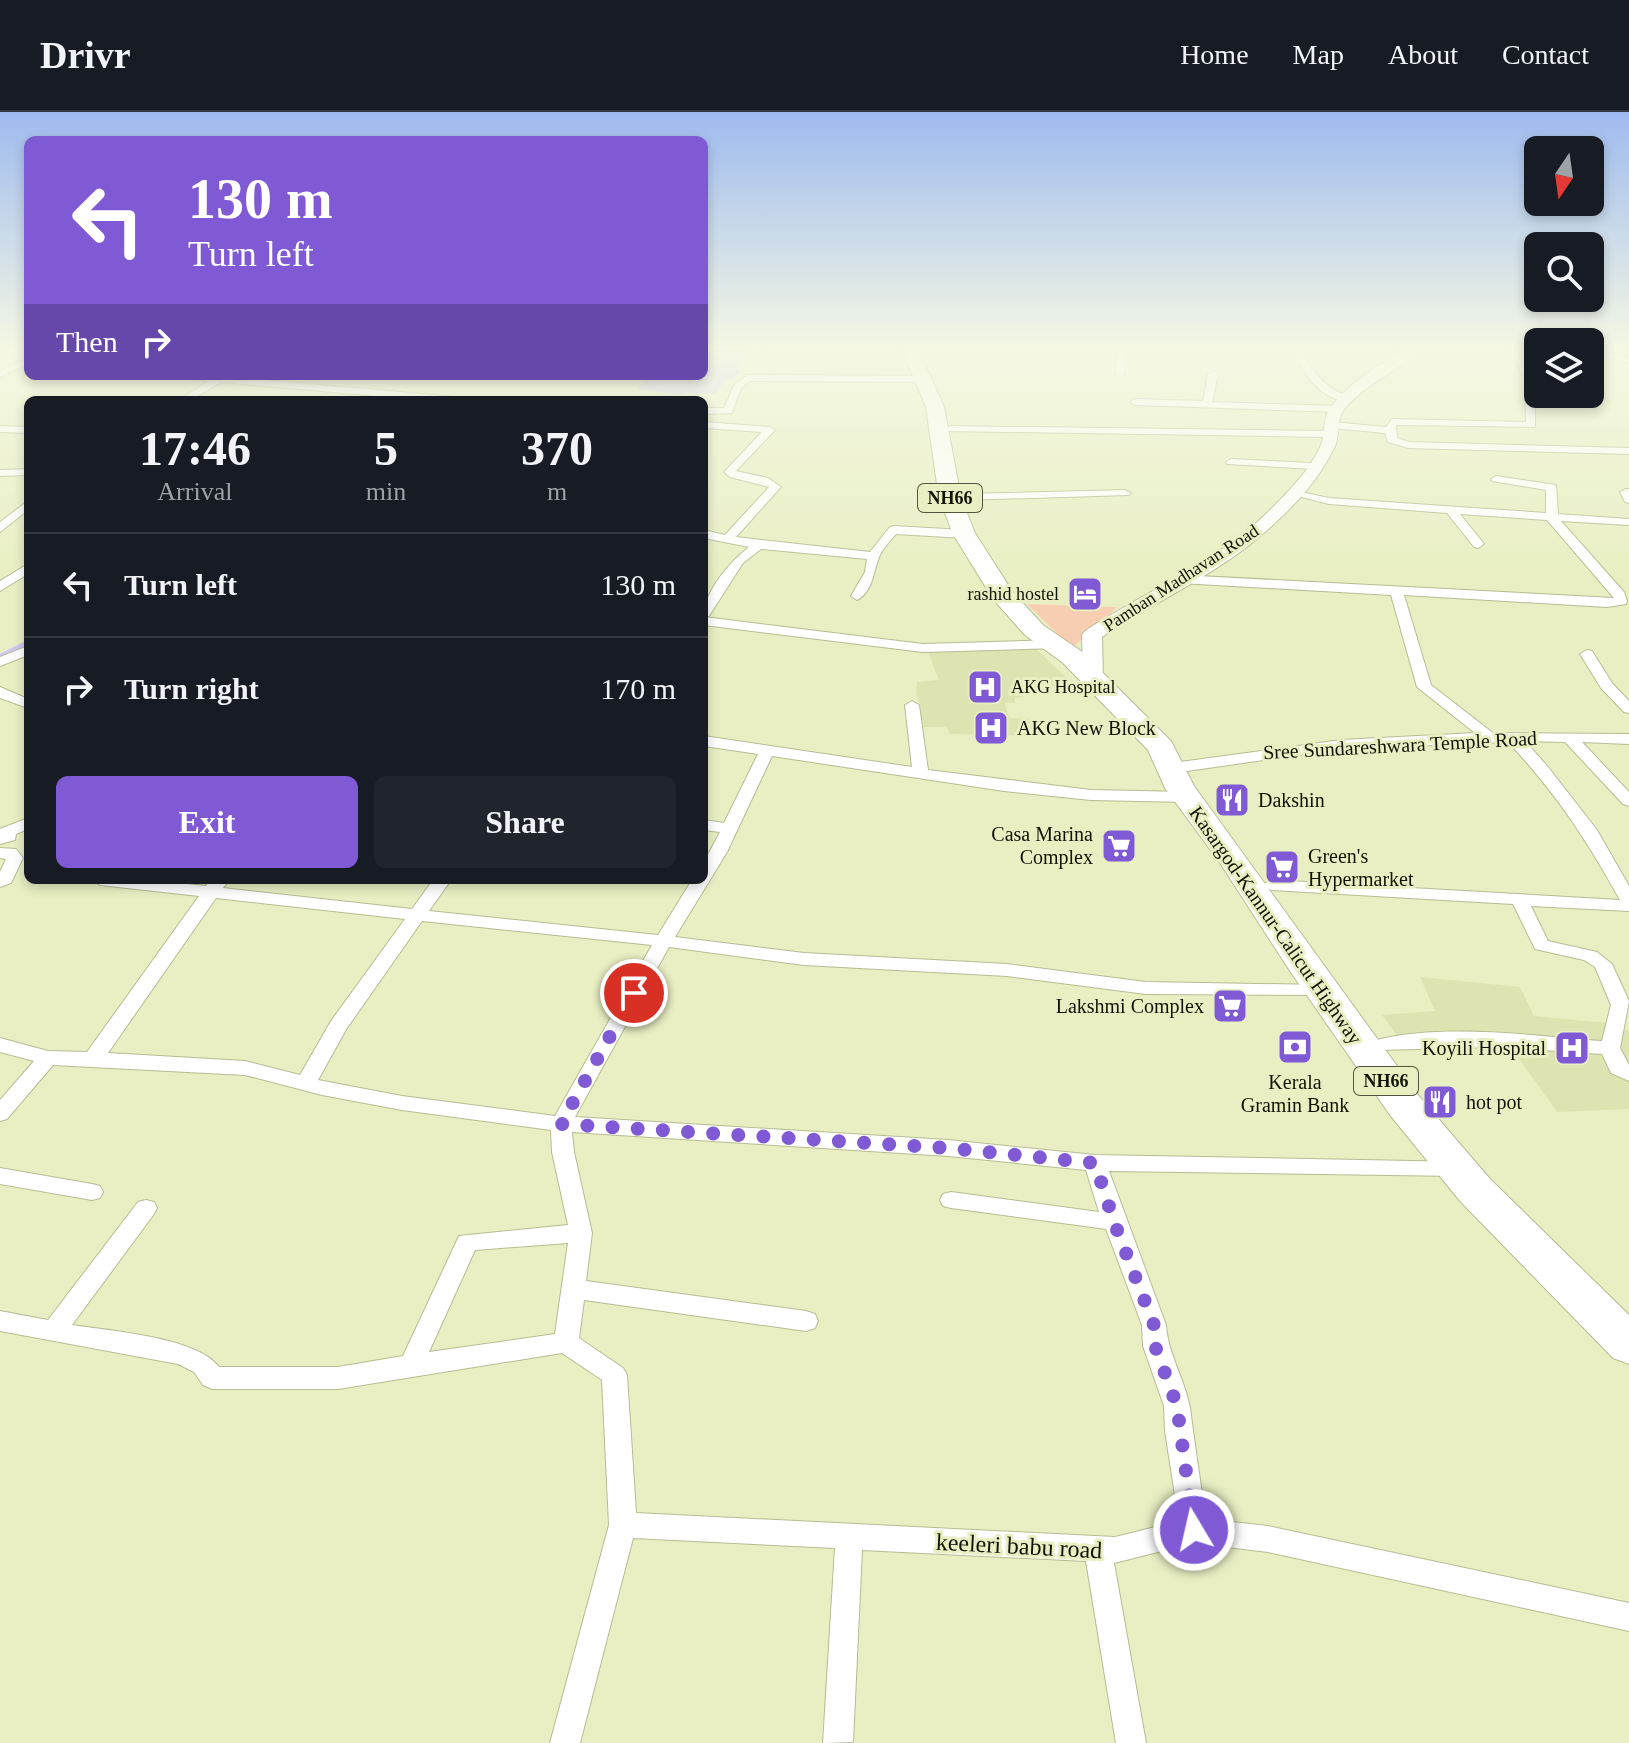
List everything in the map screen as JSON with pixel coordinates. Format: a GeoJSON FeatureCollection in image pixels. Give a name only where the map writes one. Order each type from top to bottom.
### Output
{"type":"FeatureCollection","features":[{"type":"Feature","properties":{"kind":"highway","name":"Kasargod-Kannur-Calicut Highway"},"geometry":{"type":"LineString","coordinates":[[938,423],[950,498],[964,534],[988,556],[1046,635],[1161,747],[1322,991],[1404,1105],[1457,1168],[1551,1269],[1629,1345]]}},
{"type":"Feature","properties":{"kind":"highway","name":"Kasargod-Kannur-Calicut Highway"},"geometry":{"type":"LineString","coordinates":[[948,423],[962,497],[988,556]]}},
{"type":"Feature","properties":{"kind":"highway","name":"Kasargod-Kannur-Calicut Highway"},"geometry":{"type":"LineString","coordinates":[[1182,782],[1271,885],[1337,988],[1432,1109],[1533,1221],[1629,1318]]}},
{"type":"Feature","properties":{"kind":"main road","name":"Pamban Madhavan Road"},"geometry":{"type":"LineString","coordinates":[[1093,679],[1092,635],[1232,548],[1268,520],[1307,478],[1330,441],[1332,423]]}},
{"type":"Feature","properties":{"kind":"street"},"geometry":{"type":"LineString","coordinates":[[1392,423],[1392,440],[1408,445],[1629,451]]}},
{"type":"Feature","properties":{"kind":"street"},"geometry":{"type":"LineString","coordinates":[[1444,423],[1531,423]]}},
{"type":"Feature","properties":{"kind":"street"},"geometry":{"type":"LineString","coordinates":[[708,425],[770,430],[729,472],[734,476],[766,480],[775,487],[729,538]]}},
{"type":"Feature","properties":{"kind":"street"},"geometry":{"type":"LineString","coordinates":[[0,429],[24,430]]}},
{"type":"Feature","properties":{"kind":"street"},"geometry":{"type":"LineString","coordinates":[[950,429],[1390,430]]}},
{"type":"Feature","properties":{"kind":"street"},"geometry":{"type":"LineString","coordinates":[[1231,462],[1313,466]]}},
{"type":"Feature","properties":{"kind":"street"},"geometry":{"type":"LineString","coordinates":[[0,473],[24,472]]}},
{"type":"Feature","properties":{"kind":"street"},"geometry":{"type":"LineString","coordinates":[[1180,579],[1607,603],[1621,601],[1552,518],[1552,487],[1496,479]]}},
{"type":"Feature","properties":{"kind":"street"},"geometry":{"type":"LineString","coordinates":[[962,497],[1125,493]]}},
{"type":"Feature","properties":{"kind":"street"},"geometry":{"type":"LineString","coordinates":[[1292,493],[1329,501],[1629,522]]}},
{"type":"Feature","properties":{"kind":"street"},"geometry":{"type":"LineString","coordinates":[[1450,509],[1478,544]]}},
{"type":"Feature","properties":{"kind":"street"},"geometry":{"type":"LineString","coordinates":[[0,528],[22,514]]}},
{"type":"Feature","properties":{"kind":"street"},"geometry":{"type":"LineString","coordinates":[[857,596],[871,572],[873,556],[893,530],[964,534]]}},
{"type":"Feature","properties":{"kind":"street"},"geometry":{"type":"LineString","coordinates":[[708,535],[758,545],[873,556]]}},
{"type":"Feature","properties":{"kind":"street"},"geometry":{"type":"LineString","coordinates":[[708,607],[739,561],[758,545]]}},
{"type":"Feature","properties":{"kind":"street"},"geometry":{"type":"LineString","coordinates":[[0,587],[24,571]]}},
{"type":"Feature","properties":{"kind":"street"},"geometry":{"type":"LineString","coordinates":[[1396,590],[1424,687],[1492,739]]}},
{"type":"Feature","properties":{"kind":"street"},"geometry":{"type":"LineString","coordinates":[[708,621],[923,648],[1046,635]]}},
{"type":"Feature","properties":{"kind":"street"},"geometry":{"type":"LineString","coordinates":[[0,662],[24,652]]}},
{"type":"Feature","properties":{"kind":"street"},"geometry":{"type":"LineString","coordinates":[[1587,654],[1606,685],[1629,709]]}},
{"type":"Feature","properties":{"kind":"street"},"geometry":{"type":"LineString","coordinates":[[0,691],[24,703]]}},
{"type":"Feature","properties":{"kind":"street"},"geometry":{"type":"LineString","coordinates":[[912,705],[920,772]]}},
{"type":"Feature","properties":{"kind":"street"},"geometry":{"type":"LineString","coordinates":[[1568,736],[1629,801]]}},
{"type":"Feature","properties":{"kind":"street","name":"Sree Sundareshwara Temple Road"},"geometry":{"type":"LineString","coordinates":[[708,742],[1091,795],[1182,782],[1274,751],[1568,736],[1629,739]]}},
{"type":"Feature","properties":{"kind":"street"},"geometry":{"type":"LineString","coordinates":[[1513,738],[1589,830],[1629,904]]}},
{"type":"Feature","properties":{"kind":"street"},"geometry":{"type":"LineString","coordinates":[[708,867],[767,750]]}},
{"type":"Feature","properties":{"kind":"street"},"geometry":{"type":"LineString","coordinates":[[0,839],[9,836],[3,834],[24,825]]}},
{"type":"Feature","properties":{"kind":"street"},"geometry":{"type":"LineString","coordinates":[[708,826],[729,829]]}},
{"type":"Feature","properties":{"kind":"street"},"geometry":{"type":"LineString","coordinates":[[0,853],[10,853],[15,858],[5,879],[0,882]]}},
{"type":"Feature","properties":{"kind":"street"},"geometry":{"type":"LineString","coordinates":[[193,884],[417,914],[609,933],[804,959],[1007,970],[1146,988],[1322,991]]}},
{"type":"Feature","properties":{"kind":"street"},"geometry":{"type":"LineString","coordinates":[[305,1084],[338,1026],[439,884]]}},
{"type":"Feature","properties":{"kind":"street"},"geometry":{"type":"LineString","coordinates":[[566,1342],[581,1233],[563,1152],[561,1124],[698,884]]}},
{"type":"Feature","properties":{"kind":"street"},"geometry":{"type":"LineString","coordinates":[[93,1059],[216,885]]}},
{"type":"Feature","properties":{"kind":"street"},"geometry":{"type":"LineString","coordinates":[[1271,885],[1629,904]]}},
{"type":"Feature","properties":{"kind":"street"},"geometry":{"type":"LineString","coordinates":[[1520,900],[1541,945],[1590,956],[1603,964],[1621,1005],[1610,1048],[1618,1068],[1629,1074]]}},
{"type":"Feature","properties":{"kind":"street"},"geometry":{"type":"LineString","coordinates":[[1384,1045],[1430,1040],[1497,1040],[1610,1048]]}},
{"type":"Feature","properties":{"kind":"street"},"geometry":{"type":"LineString","coordinates":[[0,1045],[48,1058],[245,1068],[305,1084],[402,1103],[561,1124],[948,1148],[1095,1163],[1457,1168]]}},
{"type":"Feature","properties":{"kind":"street"},"geometry":{"type":"LineString","coordinates":[[0,1114],[48,1058]]}},
{"type":"Feature","properties":{"kind":"street"},"geometry":{"type":"LineString","coordinates":[[1095,1163],[1154,1325],[1155,1346],[1177,1406],[1194,1530]]}},
{"type":"Feature","properties":{"kind":"street"},"geometry":{"type":"LineString","coordinates":[[0,1176],[92,1192]]}},
{"type":"Feature","properties":{"kind":"street"},"geometry":{"type":"LineString","coordinates":[[951,1200],[1114,1222]]}},
{"type":"Feature","properties":{"kind":"street"},"geometry":{"type":"LineString","coordinates":[[54,1331],[146,1208]]}},
{"type":"Feature","properties":{"kind":"street"},"geometry":{"type":"LineString","coordinates":[[411,1365],[467,1242],[581,1233]]}},
{"type":"Feature","properties":{"kind":"street"},"geometry":{"type":"LineString","coordinates":[[574,1289],[806,1321]]}},
{"type":"Feature","properties":{"kind":"street"},"geometry":{"type":"LineString","coordinates":[[0,1321],[182,1355],[203,1365],[212,1378],[338,1378],[566,1342],[614,1375],[623,1525],[565,1743]]}},
{"type":"Feature","properties":{"kind":"street","name":"keeleri babu road"},"geometry":{"type":"LineString","coordinates":[[623,1525],[849,1539],[1115,1550],[1194,1530],[1268,1539],[1629,1617]]}},
{"type":"Feature","properties":{"kind":"street"},"geometry":{"type":"LineString","coordinates":[[838,1742],[849,1539]]}},
{"type":"Feature","properties":{"kind":"street"},"geometry":{"type":"LineString","coordinates":[[1098,1549],[1131,1743]]}},
{"type":"Feature","properties":{"kind":"shaded area"},"geometry":{"type":"Polygon","coordinates":[[[1027,604],[1117,607],[1072,648],[1027,604]]]}},
{"type":"Feature","properties":{"kind":"shaded area","name":"AKG Hospital"},"geometry":{"type":"Polygon","coordinates":[[[1035,648],[1073,684],[1033,689],[1033,695],[1015,698],[1015,703],[1005,703],[1009,718],[1029,719],[1030,726],[1036,726],[1039,736],[950,734],[946,727],[922,727],[917,682],[939,680],[928,652],[1035,648]]]}},
{"type":"Feature","properties":{"kind":"shaded area","name":"Koyili Hospital"},"geometry":{"type":"Polygon","coordinates":[[[1420,977],[1520,987],[1534,1016],[1607,1023],[1629,1031],[1629,1109],[1557,1112],[1518,1057],[1510,1034],[1460,1033],[1400,1040],[1382,1015],[1435,1011],[1420,977]]]}},
{"type":"Feature","properties":{"kind":"waterway"},"geometry":{"type":"LineString","coordinates":[[0,656],[24,644]]}},
{"type":"Feature","properties":{"kind":"place","name":"rashid hostel"},"geometry":{"type":"Point","coordinates":[1085,594]}},
{"type":"Feature","properties":{"kind":"place","name":"AKG Hospital"},"geometry":{"type":"Point","coordinates":[985,687]}},
{"type":"Feature","properties":{"kind":"place","name":"AKG New Block"},"geometry":{"type":"Point","coordinates":[991,728]}},
{"type":"Feature","properties":{"kind":"place","name":"Dakshin"},"geometry":{"type":"Point","coordinates":[1232,800]}},
{"type":"Feature","properties":{"kind":"place","name":"Casa Marina Complex"},"geometry":{"type":"Point","coordinates":[1119,846]}},
{"type":"Feature","properties":{"kind":"place","name":"Green's Hypermarket"},"geometry":{"type":"Point","coordinates":[1282,867]}},
{"type":"Feature","properties":{"kind":"place","name":"Lakshmi Complex"},"geometry":{"type":"Point","coordinates":[1230,1006]}},
{"type":"Feature","properties":{"kind":"place","name":"Kerala Gramin Bank"},"geometry":{"type":"Point","coordinates":[1295,1047]}},
{"type":"Feature","properties":{"kind":"place","name":"Koyili Hospital"},"geometry":{"type":"Point","coordinates":[1572,1048]}},
{"type":"Feature","properties":{"kind":"place","name":"hot pot"},"geometry":{"type":"Point","coordinates":[1440,1102]}},
{"type":"Feature","properties":{"kind":"route"},"geometry":{"type":"LineString","coordinates":[[634,993],[561,1124],[948,1148],[1095,1163],[1154,1325],[1155,1346],[1177,1406],[1178,1431],[1194,1530]]}}]}
